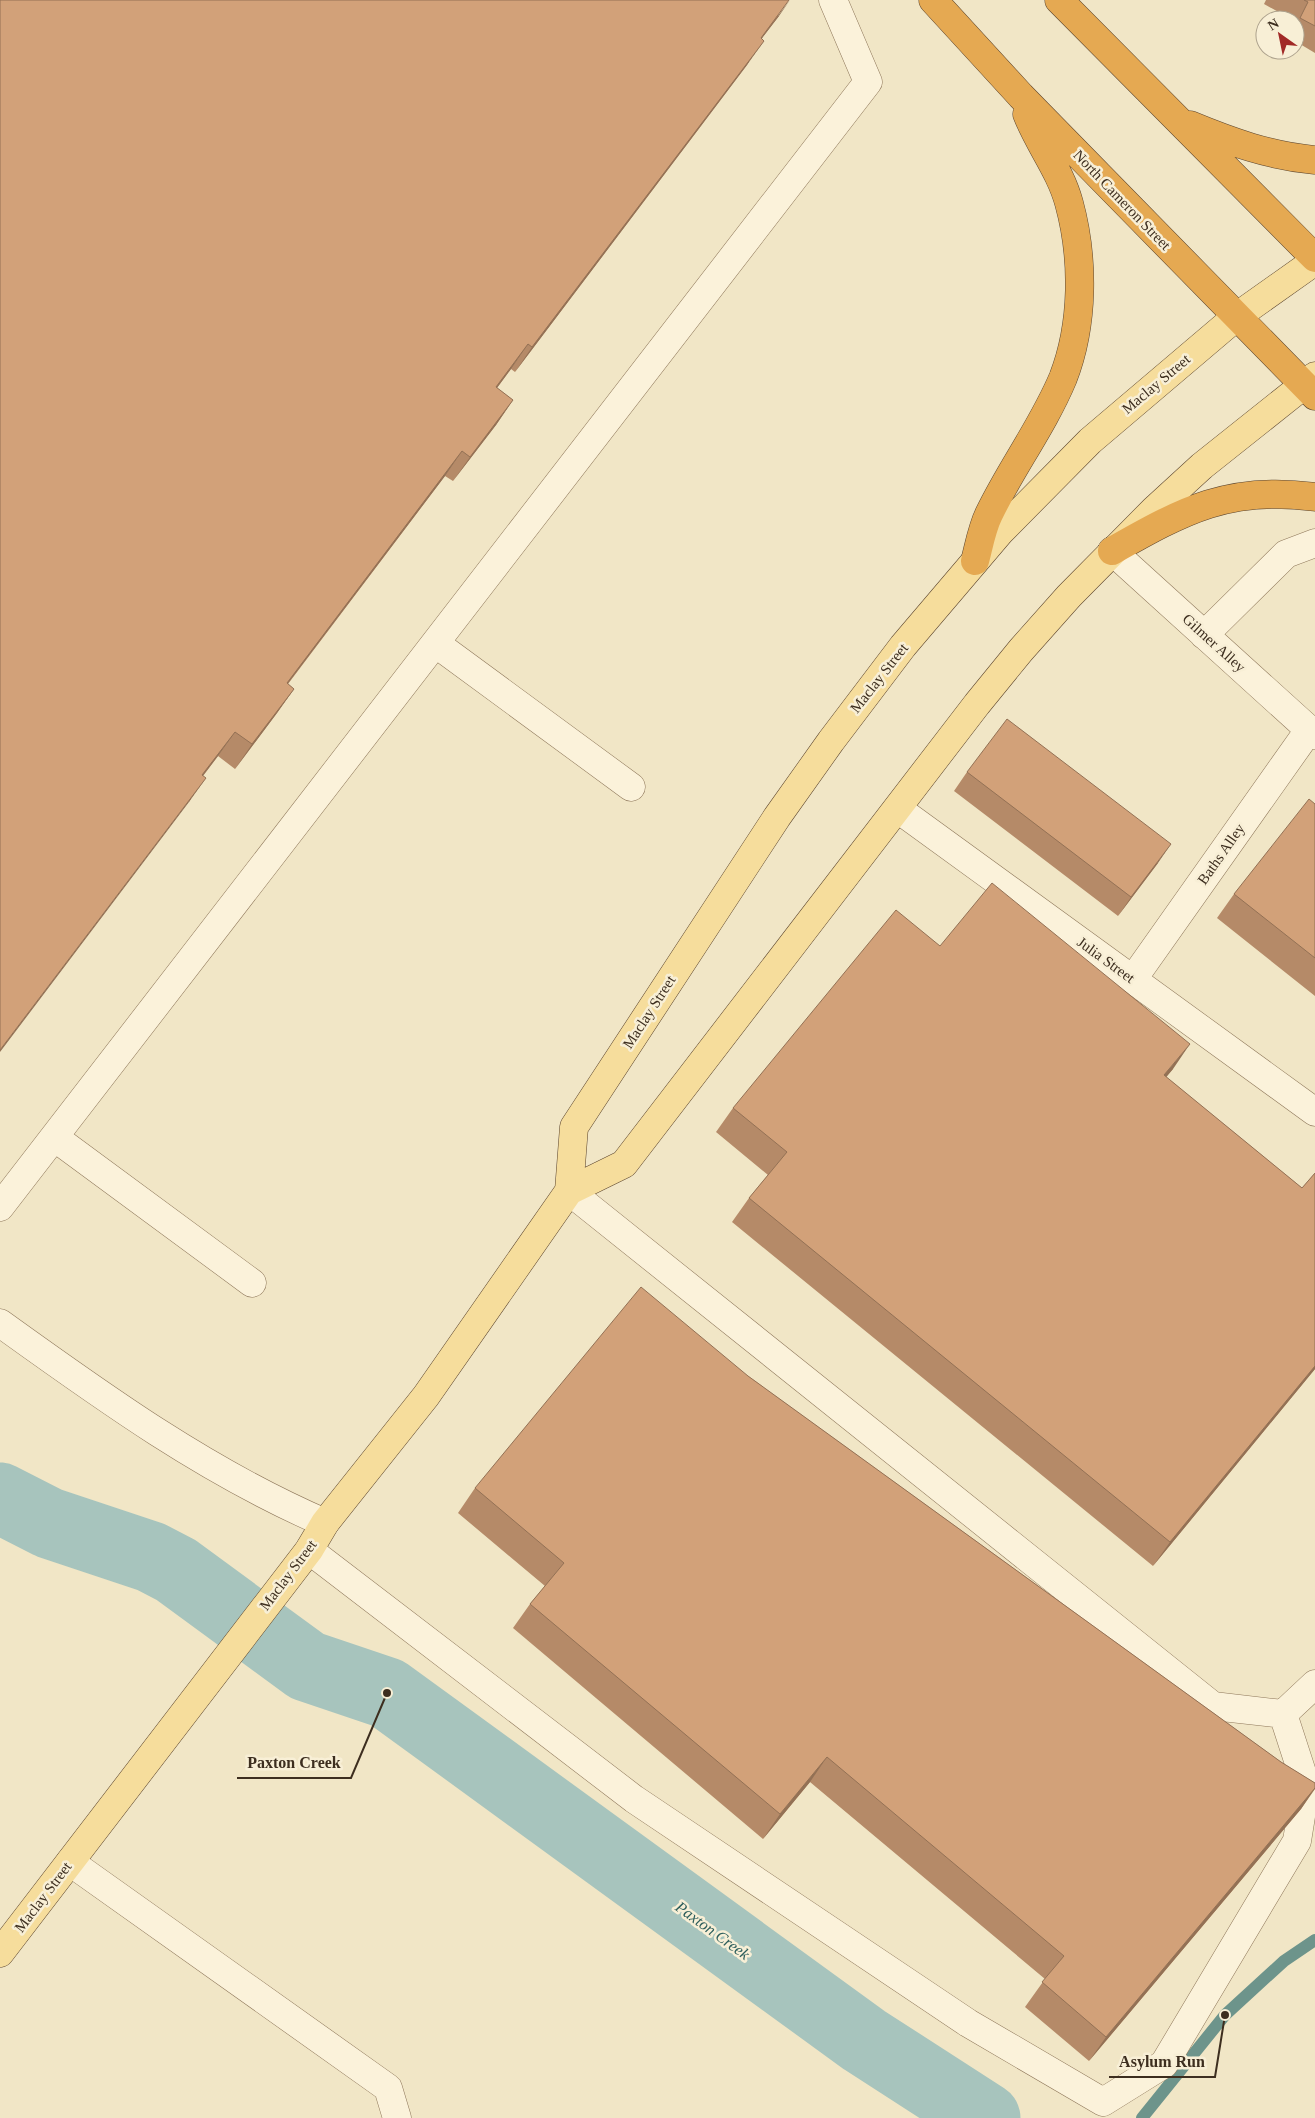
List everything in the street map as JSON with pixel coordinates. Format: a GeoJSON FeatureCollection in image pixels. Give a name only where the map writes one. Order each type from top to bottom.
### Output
{"type":"FeatureCollection","features":[{"type":"Feature","properties":{"kind":"highway","name":"North Cameron Street"},"geometry":{"type":"LineString","coordinates":[[933,0],[1021,96],[1236,317],[1311,386]]}},
{"type":"Feature","properties":{"kind":"highway"},"geometry":{"type":"LineString","coordinates":[[1059,0],[1315,259]]}},
{"type":"Feature","properties":{"kind":"highway"},"geometry":{"type":"LineString","coordinates":[[975,561],[988,516],[1063,377],[1074,341],[1078,308],[1076,240],[1069,203],[1058,171],[1034,132],[1021,96]]}},
{"type":"Feature","properties":{"kind":"highway"},"geometry":{"type":"LineString","coordinates":[[1178,120],[1234,144],[1267,154],[1315,160]]}},
{"type":"Feature","properties":{"kind":"highway"},"geometry":{"type":"LineString","coordinates":[[1112,551],[1183,512],[1219,501],[1269,493],[1315,497]]}},
{"type":"Feature","properties":{"kind":"main road","name":"Maclay Street"},"geometry":{"type":"LineString","coordinates":[[0,1954],[309,1550],[325,1523],[426,1396],[568,1191],[574,1127],[782,809],[903,646],[975,561],[1045,485],[1090,441],[1236,317],[1315,259]]}},
{"type":"Feature","properties":{"kind":"main road","name":"Maclay Street"},"geometry":{"type":"LineString","coordinates":[[568,1191],[624,1164],[1015,658],[1112,551],[1202,466],[1311,386]]}},
{"type":"Feature","properties":{"kind":"street"},"geometry":{"type":"LineString","coordinates":[[0,1207],[868,82],[833,0]]}},
{"type":"Feature","properties":{"kind":"street"},"geometry":{"type":"LineString","coordinates":[[1204,634],[1286,554],[1315,544]]}},
{"type":"Feature","properties":{"kind":"street","name":"Gilmer Alley"},"geometry":{"type":"LineString","coordinates":[[1112,551],[1312,732]]}},
{"type":"Feature","properties":{"kind":"street"},"geometry":{"type":"LineString","coordinates":[[435,643],[631,787]]}},
{"type":"Feature","properties":{"kind":"street","name":"Baths Alley"},"geometry":{"type":"LineString","coordinates":[[1132,979],[1312,732]]}},
{"type":"Feature","properties":{"kind":"street","name":"Julia Street"},"geometry":{"type":"LineString","coordinates":[[898,809],[1315,1112]]}},
{"type":"Feature","properties":{"kind":"street"},"geometry":{"type":"LineString","coordinates":[[54,1137],[252,1283]]}},
{"type":"Feature","properties":{"kind":"street"},"geometry":{"type":"LineString","coordinates":[[568,1191],[1213,1706],[1283,1714],[1315,1684]]}},
{"type":"Feature","properties":{"kind":"street"},"geometry":{"type":"LineString","coordinates":[[0,1323],[110,1402],[243,1485],[325,1523]]}},
{"type":"Feature","properties":{"kind":"street"},"geometry":{"type":"LineString","coordinates":[[309,1550],[634,1799],[968,2023],[1103,2102],[1164,2064],[1297,1841],[1306,1785],[1283,1714]]}},
{"type":"Feature","properties":{"kind":"street"},"geometry":{"type":"LineString","coordinates":[[70,1862],[388,2088],[397,2118]]}},
{"type":"Feature","properties":{"kind":"building"},"geometry":{"type":"Polygon","coordinates":[[[0,0],[789,0],[761,38],[764,41],[532,347],[528,344],[496,387],[513,400],[470,457],[462,451],[287,683],[294,689],[252,744],[235,732],[202,775],[206,778],[0,1050],[0,0]]]}},
{"type":"Feature","properties":{"kind":"building"},"geometry":{"type":"Polygon","coordinates":[[[1304,0],[1315,0],[1315,26],[1305,21],[1304,10],[1308,2],[1304,0]]]}},
{"type":"Feature","properties":{"kind":"building"},"geometry":{"type":"Polygon","coordinates":[[[1007,719],[1171,844],[1131,897],[967,772],[1007,719]]]}},
{"type":"Feature","properties":{"kind":"building"},"geometry":{"type":"Polygon","coordinates":[[[1309,799],[1315,804],[1315,958],[1234,894],[1309,799]]]}},
{"type":"Feature","properties":{"kind":"building"},"geometry":{"type":"Polygon","coordinates":[[[992,883],[1190,1044],[1164,1075],[1302,1188],[1315,1173],[1315,1366],[1170,1542],[749,1198],[787,1152],[733,1108],[896,910],[940,946],[992,883]]]}},
{"type":"Feature","properties":{"kind":"building"},"geometry":{"type":"Polygon","coordinates":[[[641,1287],[748,1376],[1281,1762],[1315,1783],[1315,1788],[1106,2037],[1042,1982],[1064,1956],[827,1757],[780,1814],[530,1604],[564,1563],[475,1488],[641,1287]]]}},
{"type":"Feature","properties":{"kind":"waterway","name":"Paxton Creek"},"geometry":{"type":"LineString","coordinates":[[0,1498],[49,1523],[151,1557],[176,1570],[307,1666],[387,1693],[864,2040],[985,2118]]}},
{"type":"Feature","properties":{"kind":"waterway"},"geometry":{"type":"LineString","coordinates":[[1142,2118],[1225,2015],[1284,1961],[1315,1940]]}},
{"type":"Feature","properties":{"kind":"place","name":"Paxton Creek"},"geometry":{"type":"Point","coordinates":[387,1693]}},
{"type":"Feature","properties":{"kind":"place","name":"Asylum Run"},"geometry":{"type":"Point","coordinates":[1225,2015]}}]}
